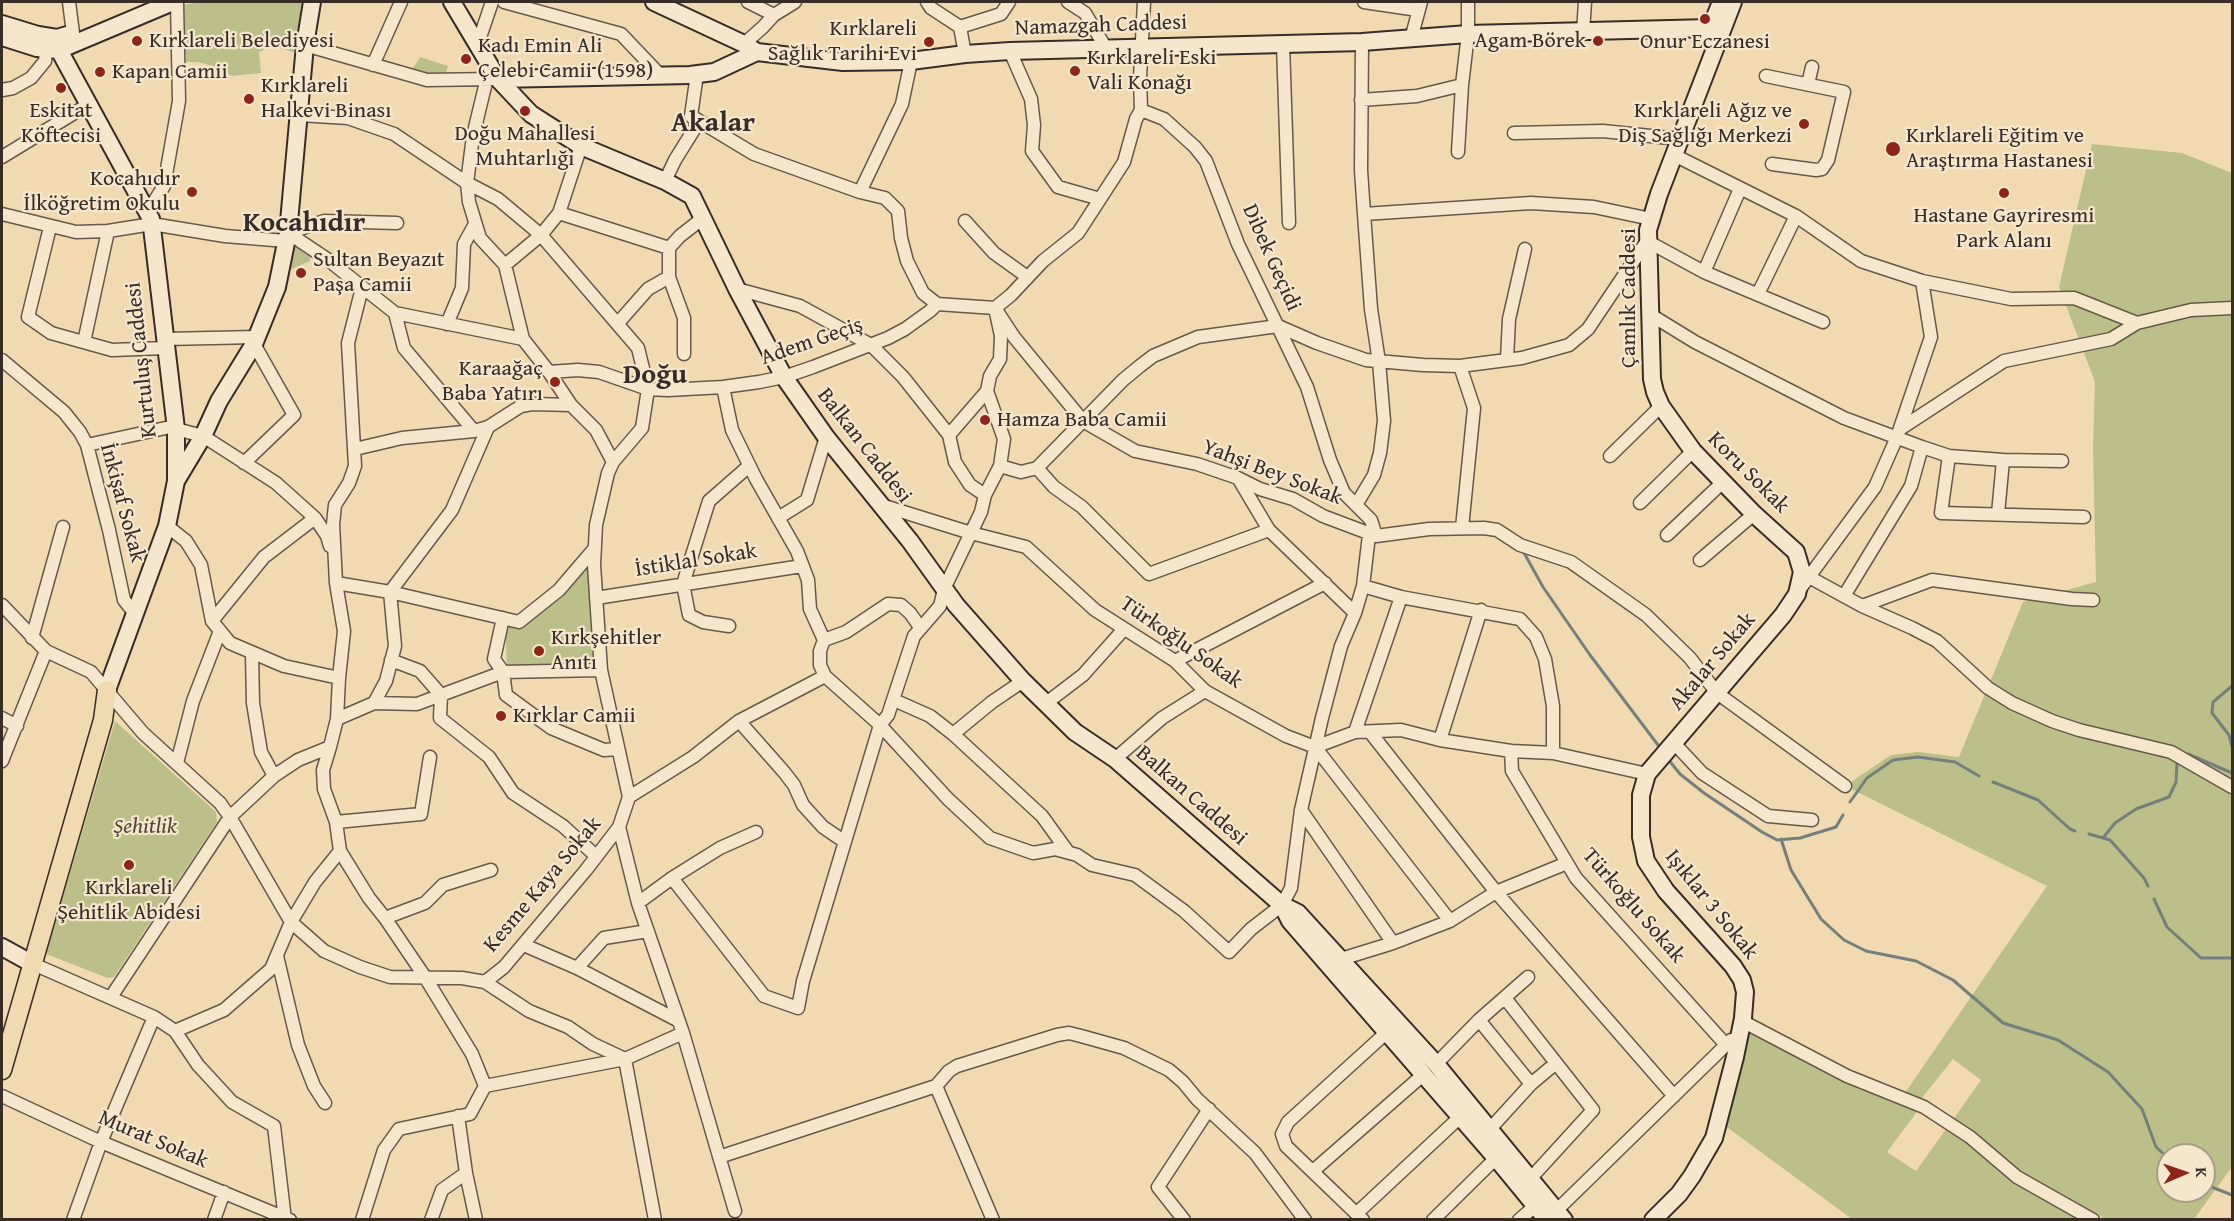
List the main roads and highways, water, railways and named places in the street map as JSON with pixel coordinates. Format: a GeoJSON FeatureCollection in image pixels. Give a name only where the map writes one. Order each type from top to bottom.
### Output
{"type":"FeatureCollection","features":[{"type":"Feature","properties":{"kind":"main road"},"geometry":{"type":"LineString","coordinates":[[2,24],[57,41],[148,2]]}},
{"type":"Feature","properties":{"kind":"main road"},"geometry":{"type":"LineString","coordinates":[[2,37],[57,41],[175,2]]}},
{"type":"Feature","properties":{"kind":"main road"},"geometry":{"type":"LineString","coordinates":[[176,481],[203,436],[219,401],[256,341],[277,287],[287,237],[305,45],[312,2]]}},
{"type":"Feature","properties":{"kind":"main road","name":"Balkan Caddesi"},"geometry":{"type":"LineString","coordinates":[[452,2],[478,43],[493,78],[531,114],[581,146],[664,181],[692,196],[783,377],[826,437],[910,541],[944,590],[1023,681],[1075,732],[1115,759],[1282,905],[1298,913],[1341,959],[1430,1069],[1460,1117],[1536,1205],[1556,1216]]}},
{"type":"Feature","properties":{"kind":"main road"},"geometry":{"type":"LineString","coordinates":[[654,2],[751,48]]}},
{"type":"Feature","properties":{"kind":"main road","name":"Çamlık Caddesi"},"geometry":{"type":"LineString","coordinates":[[1686,122],[1710,28],[1721,2]]}},
{"type":"Feature","properties":{"kind":"main road","name":"Çamlık Caddesi"},"geometry":{"type":"LineString","coordinates":[[1661,406],[1652,380],[1647,241],[1651,219],[1733,2]]}},
{"type":"Feature","properties":{"kind":"main road","name":"Namazgah Caddesi"},"geometry":{"type":"LineString","coordinates":[[751,48],[843,62],[911,61],[1010,51],[1283,45],[1468,34],[1710,28]]}},
{"type":"Feature","properties":{"kind":"main road","name":"Kurtuluş Caddesi"},"geometry":{"type":"LineString","coordinates":[[26,960],[103,720],[107,690],[167,526],[176,481],[176,428],[149,218],[57,41]]}},
{"type":"Feature","properties":{"kind":"main road"},"geometry":{"type":"LineString","coordinates":[[493,78],[697,74],[714,72],[751,48]]}},
{"type":"Feature","properties":{"kind":"main road","name":"Koru Sokak"},"geometry":{"type":"LineString","coordinates":[[1661,406],[1693,451],[1754,514],[1796,552],[1806,575]]}},
{"type":"Feature","properties":{"kind":"main road","name":"Akalar Sokak"},"geometry":{"type":"LineString","coordinates":[[1647,774],[1782,615],[1797,594],[1806,575]]}},
{"type":"Feature","properties":{"kind":"main road","name":"Işıklar 3 Sokak"},"geometry":{"type":"LineString","coordinates":[[1647,774],[1641,795],[1641,837],[1646,861],[1666,891],[1738,973],[1745,992],[1740,1027],[1714,1138],[1679,1194],[1653,1220]]}},
{"type":"Feature","properties":{"kind":"main road","name":"Balkan Caddesi"},"geometry":{"type":"LineString","coordinates":[[1282,905],[1290,921],[1386,1033],[1430,1069],[1490,1129],[1531,1178],[1556,1216]]}},
{"type":"Feature","properties":{"kind":"main road"},"geometry":{"type":"LineString","coordinates":[[2,947],[26,960]]}},
{"type":"Feature","properties":{"kind":"main road"},"geometry":{"type":"LineString","coordinates":[[2,1026],[26,960]]}},
{"type":"Feature","properties":{"kind":"main road"},"geometry":{"type":"LineString","coordinates":[[2,1070],[26,960]]}},
{"type":"Feature","properties":{"kind":"waterway"},"geometry":{"type":"LineString","coordinates":[[1523,551],[1543,587],[1590,655],[1661,749]]}},
{"type":"Feature","properties":{"kind":"waterway"},"geometry":{"type":"LineString","coordinates":[[2232,686],[2213,702],[2212,713],[2229,735],[2232,747]]}},
{"type":"Feature","properties":{"kind":"waterway"},"geometry":{"type":"LineString","coordinates":[[2188,754],[2232,773]]}},
{"type":"Feature","properties":{"kind":"waterway"},"geometry":{"type":"LineString","coordinates":[[1850,802],[1867,778],[1893,760],[1918,757],[1955,762],[1979,776]]}},
{"type":"Feature","properties":{"kind":"waterway"},"geometry":{"type":"LineString","coordinates":[[1668,759],[1680,774],[1704,793],[1777,840],[1800,838],[1836,827],[1843,815]]}},
{"type":"Feature","properties":{"kind":"waterway"},"geometry":{"type":"LineString","coordinates":[[2103,838],[2115,823],[2136,809],[2169,797],[2176,782],[2177,762]]}},
{"type":"Feature","properties":{"kind":"waterway"},"geometry":{"type":"LineString","coordinates":[[1993,782],[2038,800],[2075,831]]}},
{"type":"Feature","properties":{"kind":"waterway"},"geometry":{"type":"LineString","coordinates":[[2089,834],[2110,840],[2144,878],[2148,886]]}},
{"type":"Feature","properties":{"kind":"waterway"},"geometry":{"type":"LineString","coordinates":[[1781,839],[1791,870],[1821,919],[1844,940],[1866,951],[1916,961],[1953,980],[2003,1023],[2058,1040],[2108,1072],[2142,1109],[2156,1147]]}},
{"type":"Feature","properties":{"kind":"waterway"},"geometry":{"type":"LineString","coordinates":[[2154,899],[2167,927],[2201,958],[2232,958]]}},
{"type":"Feature","properties":{"kind":"waterway"},"geometry":{"type":"LineString","coordinates":[[2216,1189],[2232,1195]]}},
{"type":"Feature","properties":{"kind":"place","name":"Onur Eczanesi"},"geometry":{"type":"Point","coordinates":[1705,19]}},
{"type":"Feature","properties":{"kind":"place","name":"Kırklareli Belediyesi"},"geometry":{"type":"Point","coordinates":[137,41]}},
{"type":"Feature","properties":{"kind":"place","name":"Agam Börek"},"geometry":{"type":"Point","coordinates":[1598,41]}},
{"type":"Feature","properties":{"kind":"place","name":"Kırklareli Sağlık Tarihi Evi"},"geometry":{"type":"Point","coordinates":[929,42]}},
{"type":"Feature","properties":{"kind":"place","name":"Kadı Emin Ali Çelebi Camii (1598)"},"geometry":{"type":"Point","coordinates":[466,59]}},
{"type":"Feature","properties":{"kind":"place","name":"Kırklareli Eski Vali Konağı"},"geometry":{"type":"Point","coordinates":[1075,71]}},
{"type":"Feature","properties":{"kind":"place","name":"Kapan Camii"},"geometry":{"type":"Point","coordinates":[100,72]}},
{"type":"Feature","properties":{"kind":"place","name":"Eskitat Köftecisi"},"geometry":{"type":"Point","coordinates":[61,88]}},
{"type":"Feature","properties":{"kind":"place","name":"Kırklareli Halkevi Binası"},"geometry":{"type":"Point","coordinates":[249,99]}},
{"type":"Feature","properties":{"kind":"place","name":"Doğu Mahallesi Muhtarlığı"},"geometry":{"type":"Point","coordinates":[525,111]}},
{"type":"Feature","properties":{"kind":"place","name":"Kırklareli Ağız ve Diş Sağlığı Merkezi"},"geometry":{"type":"Point","coordinates":[1804,124]}},
{"type":"Feature","properties":{"kind":"place","name":"Kırklareli Eğitim ve Araştırma Hastanesi"},"geometry":{"type":"Point","coordinates":[1893,149]}},
{"type":"Feature","properties":{"kind":"place","name":"Kocahıdır İlköğretim Okulu"},"geometry":{"type":"Point","coordinates":[192,192]}},
{"type":"Feature","properties":{"kind":"place","name":"Hastane Gayriresmi Park Alanı"},"geometry":{"type":"Point","coordinates":[2004,193]}},
{"type":"Feature","properties":{"kind":"place","name":"Sultan Beyazıt Paşa Camii"},"geometry":{"type":"Point","coordinates":[301,273]}},
{"type":"Feature","properties":{"kind":"place","name":"Karaağaç Baba Yatırı"},"geometry":{"type":"Point","coordinates":[555,382]}},
{"type":"Feature","properties":{"kind":"place","name":"Hamza Baba Camii"},"geometry":{"type":"Point","coordinates":[985,420]}},
{"type":"Feature","properties":{"kind":"place","name":"Kırkşehitler Anıtı"},"geometry":{"type":"Point","coordinates":[539,651]}},
{"type":"Feature","properties":{"kind":"place","name":"Kırklar Camii"},"geometry":{"type":"Point","coordinates":[501,716]}},
{"type":"Feature","properties":{"kind":"place","name":"Kırklareli Şehitlik Abidesi"},"geometry":{"type":"Point","coordinates":[129,865]}},
{"type":"Feature","properties":{"kind":"district","name":"Akalar"},"geometry":{"type":"Point","coordinates":[713,124]}},
{"type":"Feature","properties":{"kind":"district","name":"Kocahıdır"},"geometry":{"type":"Point","coordinates":[304,224]}},
{"type":"Feature","properties":{"kind":"district","name":"Doğu"},"geometry":{"type":"Point","coordinates":[655,376]}},
{"type":"Feature","properties":{"kind":"park label","name":"Şehitlik"},"geometry":{"type":"Point","coordinates":[145,827]}}]}
